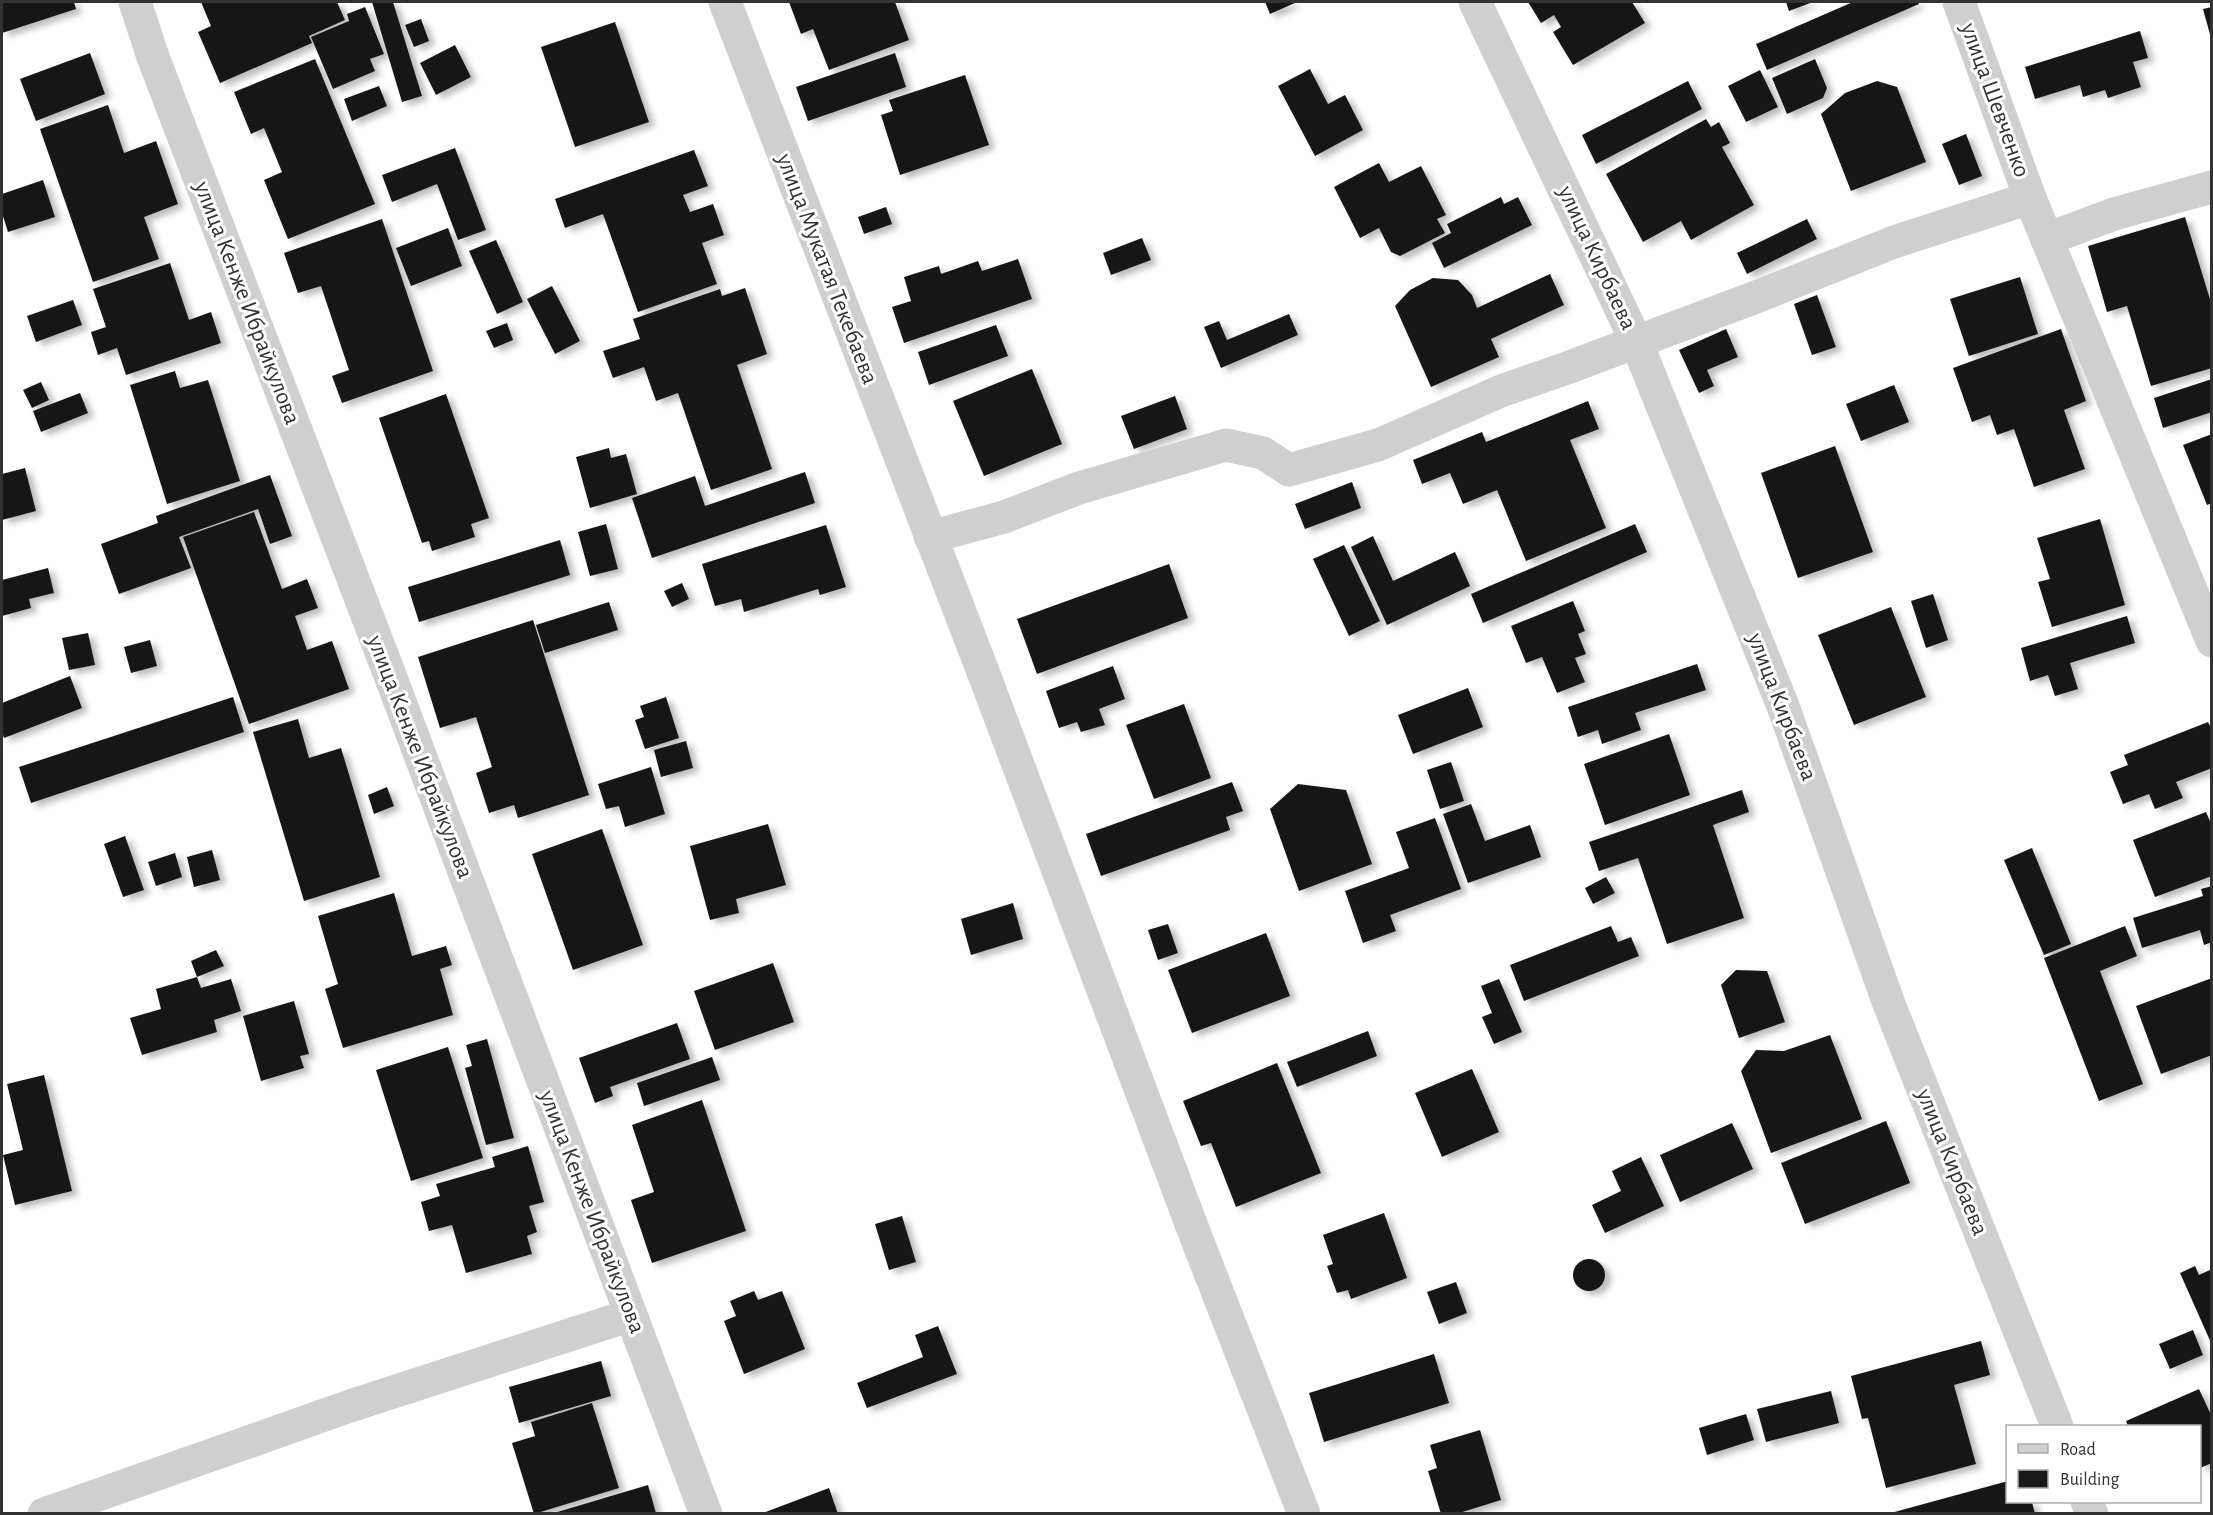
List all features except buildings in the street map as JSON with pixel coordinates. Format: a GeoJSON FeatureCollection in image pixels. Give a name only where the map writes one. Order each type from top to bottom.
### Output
{"type":"FeatureCollection","features":[{"type":"Feature","properties":{"kind":"street","name":"улица Кенже Ибрайкулова"},"geometry":{"type":"LineString","coordinates":[[135,2],[153,57],[706,1514]]}},
{"type":"Feature","properties":{"kind":"street","name":"улица Мукатая Текебаева"},"geometry":{"type":"LineString","coordinates":[[725,2],[1304,1514]]}},
{"type":"Feature","properties":{"kind":"street","name":"улица Кирбаева"},"geometry":{"type":"LineString","coordinates":[[1475,2],[1636,340],[1783,706],[1889,1004],[2057,1425]]}},
{"type":"Feature","properties":{"kind":"street","name":"улица Шевченко"},"geometry":{"type":"LineString","coordinates":[[1959,2],[2030,198],[2158,505],[2211,641]]}},
{"type":"Feature","properties":{"kind":"street"},"geometry":{"type":"LineString","coordinates":[[2047,239],[2114,214],[2211,187]]}},
{"type":"Feature","properties":{"kind":"street"},"geometry":{"type":"LineString","coordinates":[[930,537],[1004,517],[1079,488],[1226,446],[1263,453],[1289,470],[1378,445],[1501,391],[1750,299],[1894,242],[2030,198]]}},
{"type":"Feature","properties":{"kind":"street"},"geometry":{"type":"LineString","coordinates":[[44,1514],[350,1406],[631,1315]]}}]}
